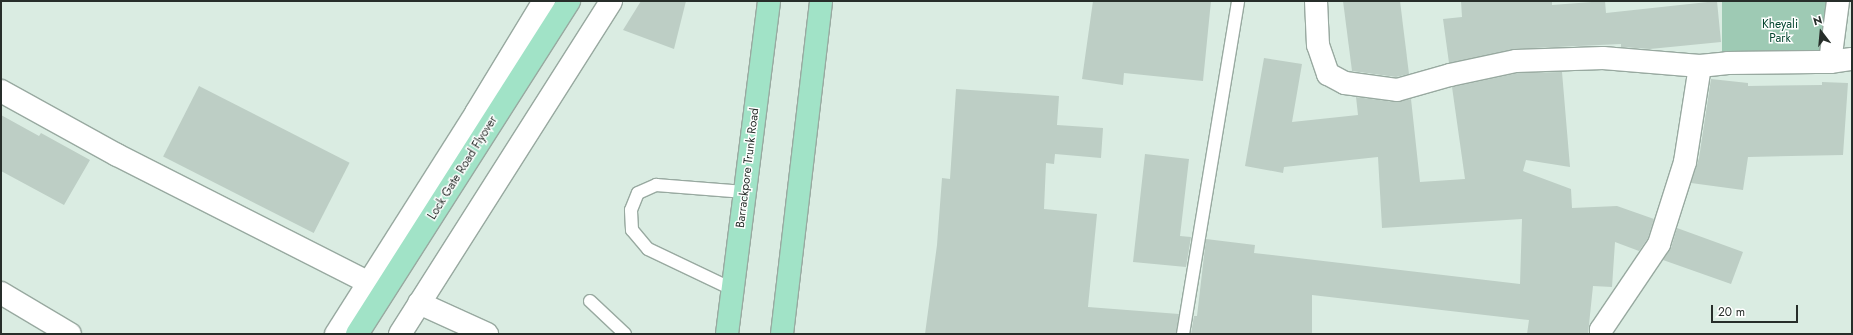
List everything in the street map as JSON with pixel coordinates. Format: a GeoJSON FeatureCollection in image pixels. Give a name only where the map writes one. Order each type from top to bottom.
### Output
{"type":"FeatureCollection","features":[{"type":"Feature","properties":{"kind":"main road","name":"Lock Gate Road Flyover"},"geometry":{"type":"LineString","coordinates":[[357,334],[569,1]]}},
{"type":"Feature","properties":{"kind":"main road","name":"Barrackpore Trunk Road"},"geometry":{"type":"LineString","coordinates":[[727,334],[769,1]]}},
{"type":"Feature","properties":{"kind":"main road"},"geometry":{"type":"LineString","coordinates":[[782,334],[822,1]]}},
{"type":"Feature","properties":{"kind":"street"},"geometry":{"type":"LineString","coordinates":[[336,334],[544,1]]}},
{"type":"Feature","properties":{"kind":"street"},"geometry":{"type":"LineString","coordinates":[[400,334],[611,1]]}},
{"type":"Feature","properties":{"kind":"street"},"geometry":{"type":"LineString","coordinates":[[1316,1],[1318,45],[1328,74],[1345,83],[1397,90],[1450,75],[1516,61],[1603,58],[1700,66],[1728,63],[1830,62],[1852,59]]}},
{"type":"Feature","properties":{"kind":"street"},"geometry":{"type":"LineString","coordinates":[[1830,62],[1838,1]]}},
{"type":"Feature","properties":{"kind":"street"},"geometry":{"type":"LineString","coordinates":[[1601,334],[1601,330],[1659,244],[1685,162],[1700,66]]}},
{"type":"Feature","properties":{"kind":"street"},"geometry":{"type":"LineString","coordinates":[[1,91],[117,155],[369,283]]}},
{"type":"Feature","properties":{"kind":"street"},"geometry":{"type":"LineString","coordinates":[[1,293],[70,334]]}},
{"type":"Feature","properties":{"kind":"street"},"geometry":{"type":"LineString","coordinates":[[420,303],[487,334]]}},
{"type":"Feature","properties":{"kind":"lane"},"geometry":{"type":"LineString","coordinates":[[1183,334],[1238,1]]}},
{"type":"Feature","properties":{"kind":"lane"},"geometry":{"type":"LineString","coordinates":[[732,289],[648,249],[632,230],[631,210],[638,193],[656,185],[745,192]]}},
{"type":"Feature","properties":{"kind":"lane"},"geometry":{"type":"LineString","coordinates":[[590,301],[625,334]]}},
{"type":"Feature","properties":{"kind":"green space","name":"Kheyali Park"},"geometry":{"type":"Polygon","coordinates":[[[1722,1],[1838,1],[1838,63],[1722,63],[1722,1]]]}},
{"type":"Feature","properties":{"kind":"building"},"geometry":{"type":"Polygon","coordinates":[[[641,1],[686,1],[674,49],[623,30],[641,1]]]}},
{"type":"Feature","properties":{"kind":"building"},"geometry":{"type":"Polygon","coordinates":[[[1093,1],[1211,1],[1203,81],[1124,73],[1123,85],[1082,79],[1093,1]]]}},
{"type":"Feature","properties":{"kind":"building"},"geometry":{"type":"Polygon","coordinates":[[[1343,1],[1400,1],[1409,74],[1396,77],[1352,71],[1343,1]]]}},
{"type":"Feature","properties":{"kind":"building"},"geometry":{"type":"Polygon","coordinates":[[[1461,1],[1552,1],[1552,5],[1605,1],[1606,13],[1717,1],[1721,42],[1650,49],[1621,47],[1621,44],[1516,49],[1449,63],[1443,19],[1462,17],[1461,1]]]}},
{"type":"Feature","properties":{"kind":"building"},"geometry":{"type":"Polygon","coordinates":[[[1264,58],[1302,64],[1292,122],[1358,115],[1356,97],[1395,102],[1411,99],[1420,182],[1465,179],[1452,87],[1518,73],[1562,72],[1570,167],[1526,160],[1523,171],[1571,189],[1572,208],[1617,206],[1654,219],[1648,238],[1639,251],[1615,242],[1612,287],[1593,286],[1588,334],[1527,334],[1529,320],[1312,295],[1312,334],[1191,334],[1194,316],[1197,316],[1206,239],[1255,245],[1254,253],[1520,284],[1522,219],[1382,228],[1378,157],[1284,167],[1283,173],[1245,166],[1264,58]]]}},
{"type":"Feature","properties":{"kind":"building"},"geometry":{"type":"Polygon","coordinates":[[[1711,79],[1748,83],[1748,86],[1822,85],[1822,82],[1848,83],[1843,155],[1748,157],[1743,190],[1691,183],[1699,158],[1711,79]]]}},
{"type":"Feature","properties":{"kind":"building"},"geometry":{"type":"Polygon","coordinates":[[[199,86],[350,163],[314,233],[163,156],[199,86]]]}},
{"type":"Feature","properties":{"kind":"building"},"geometry":{"type":"Polygon","coordinates":[[[956,89],[1059,96],[1057,125],[1103,128],[1101,158],[1055,154],[1054,164],[1046,163],[1044,209],[1097,214],[1088,307],[1179,314],[1176,334],[925,334],[937,245],[942,178],[950,179],[956,89]]]}},
{"type":"Feature","properties":{"kind":"building"},"geometry":{"type":"Polygon","coordinates":[[[1,115],[39,136],[41,133],[90,160],[64,205],[1,171],[1,115]]]}},
{"type":"Feature","properties":{"kind":"building"},"geometry":{"type":"Polygon","coordinates":[[[1145,154],[1189,159],[1180,236],[1191,237],[1186,267],[1133,262],[1145,154]]]}},
{"type":"Feature","properties":{"kind":"building"},"geometry":{"type":"Polygon","coordinates":[[[1677,228],[1743,252],[1731,284],[1663,260],[1671,248],[1677,228]]]}}]}
